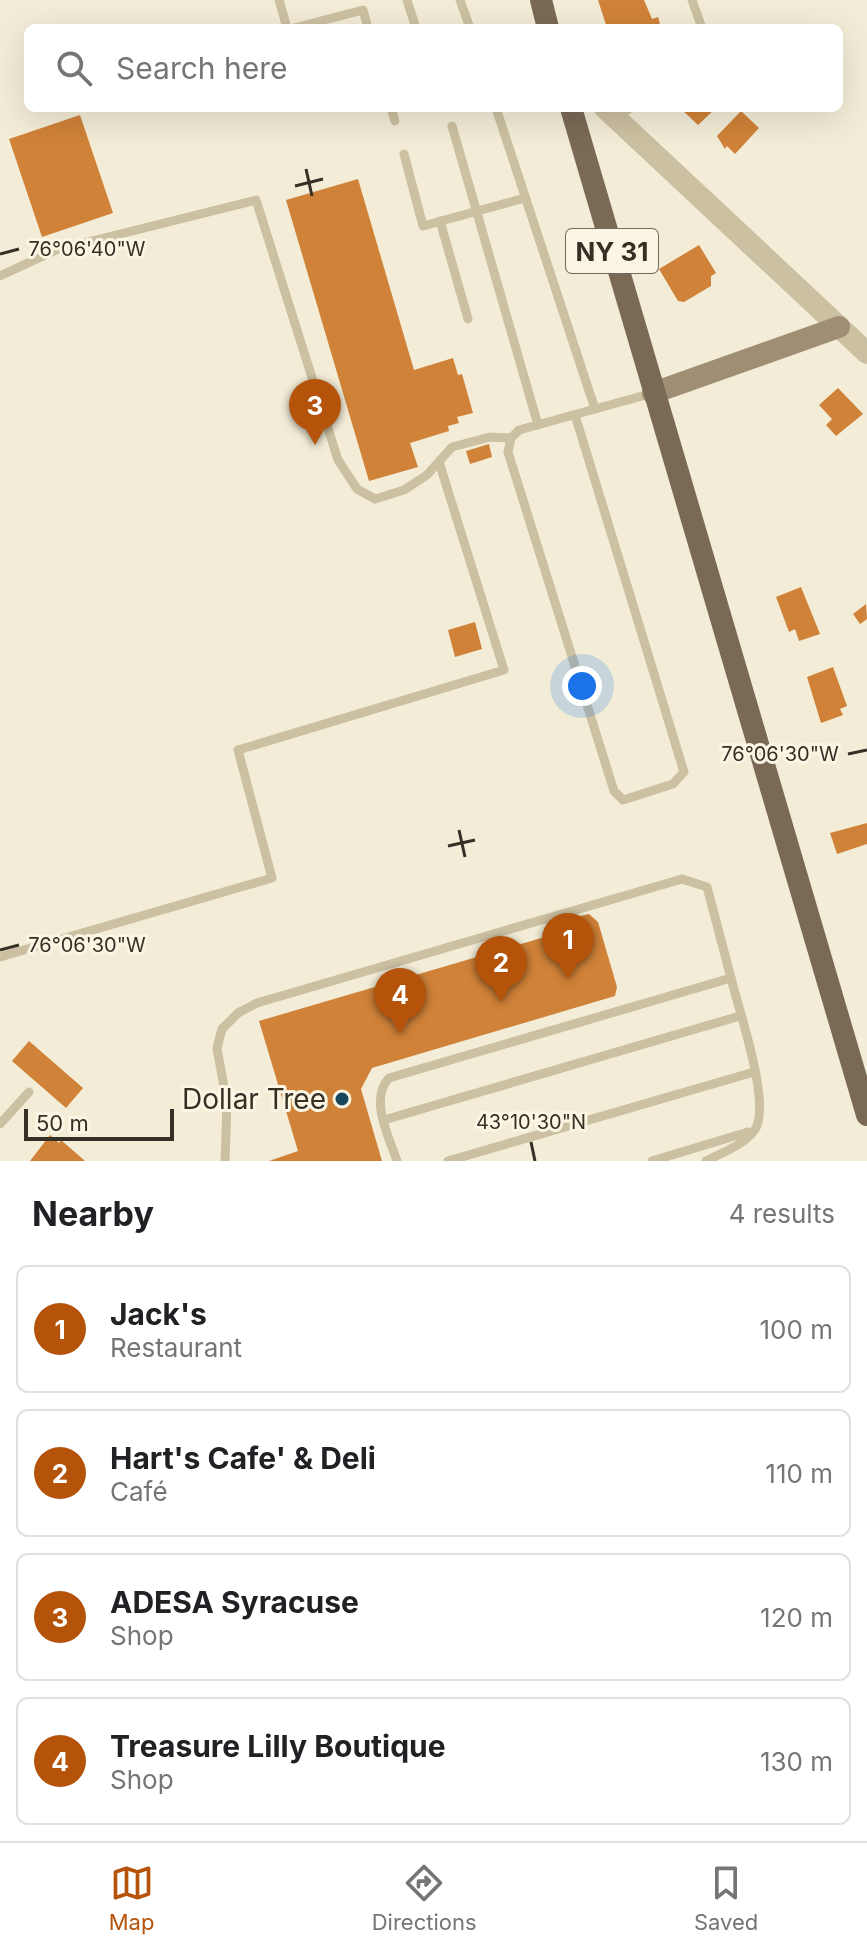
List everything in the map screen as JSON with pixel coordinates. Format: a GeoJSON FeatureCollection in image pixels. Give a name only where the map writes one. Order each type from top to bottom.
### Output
{"type":"FeatureCollection","features":[{"type":"Feature","properties":{"kind":"main road"},"geometry":{"type":"LineString","coordinates":[[541,0],[547,24]]}},
{"type":"Feature","properties":{"kind":"main road","name":"NY 31"},"geometry":{"type":"LineString","coordinates":[[572,112],[867,1115]]}},
{"type":"Feature","properties":{"kind":"main road"},"geometry":{"type":"LineString","coordinates":[[653,393],[839,327]]}},
{"type":"Feature","properties":{"kind":"street"},"geometry":{"type":"LineString","coordinates":[[618,112],[867,353]]}},
{"type":"Feature","properties":{"kind":"lane"},"geometry":{"type":"LineString","coordinates":[[279,0],[286,24]]}},
{"type":"Feature","properties":{"kind":"lane"},"geometry":{"type":"LineString","coordinates":[[407,0],[415,24]]}},
{"type":"Feature","properties":{"kind":"lane"},"geometry":{"type":"LineString","coordinates":[[460,0],[469,24]]}},
{"type":"Feature","properties":{"kind":"lane"},"geometry":{"type":"LineString","coordinates":[[692,0],[701,24]]}},
{"type":"Feature","properties":{"kind":"lane"},"geometry":{"type":"LineString","coordinates":[[306,24],[362,5]]}},
{"type":"Feature","properties":{"kind":"lane"},"geometry":{"type":"LineString","coordinates":[[392,112],[395,121]]}},
{"type":"Feature","properties":{"kind":"lane"},"geometry":{"type":"LineString","coordinates":[[497,112],[595,409]]}},
{"type":"Feature","properties":{"kind":"lane"},"geometry":{"type":"LineString","coordinates":[[452,126],[538,425]]}},
{"type":"Feature","properties":{"kind":"lane"},"geometry":{"type":"LineString","coordinates":[[404,154],[423,226],[525,198]]}},
{"type":"Feature","properties":{"kind":"lane"},"geometry":{"type":"LineString","coordinates":[[0,276],[56,250],[256,200],[338,460],[357,489],[375,499],[404,490],[427,475],[452,447],[490,437],[511,438]]}},
{"type":"Feature","properties":{"kind":"lane"},"geometry":{"type":"LineString","coordinates":[[440,221],[468,319]]}},
{"type":"Feature","properties":{"kind":"lane"},"geometry":{"type":"LineString","coordinates":[[575,415],[684,772],[673,784],[623,800],[614,791],[508,452],[511,438],[519,430],[653,393]]}},
{"type":"Feature","properties":{"kind":"lane"},"geometry":{"type":"LineString","coordinates":[[0,957],[272,878],[238,750],[504,670],[439,462]]}},
{"type":"Feature","properties":{"kind":"lane"},"geometry":{"type":"LineString","coordinates":[[225,1161],[227,1104],[217,1048],[222,1029],[238,1013],[257,1003],[682,879],[694,880],[707,887],[711,897],[759,1093],[755,1130]]}},
{"type":"Feature","properties":{"kind":"lane"},"geometry":{"type":"LineString","coordinates":[[397,1161],[384,1120],[380,1094],[383,1084],[397,1075],[731,978]]}},
{"type":"Feature","properties":{"kind":"lane"},"geometry":{"type":"LineString","coordinates":[[384,1120],[740,1016]]}},
{"type":"Feature","properties":{"kind":"lane"},"geometry":{"type":"LineString","coordinates":[[448,1161],[754,1072]]}},
{"type":"Feature","properties":{"kind":"lane"},"geometry":{"type":"LineString","coordinates":[[0,1124],[29,1092]]}},
{"type":"Feature","properties":{"kind":"lane"},"geometry":{"type":"LineString","coordinates":[[652,1161],[755,1130]]}},
{"type":"Feature","properties":{"kind":"lane"},"geometry":{"type":"LineString","coordinates":[[706,1161],[755,1130]]}},
{"type":"Feature","properties":{"kind":"building"},"geometry":{"type":"Polygon","coordinates":[[[598,0],[644,0],[652,19],[658,17],[660,24],[606,24],[598,0]]]}},
{"type":"Feature","properties":{"kind":"building"},"geometry":{"type":"Polygon","coordinates":[[[684,112],[712,112],[698,125],[684,112]]]}},
{"type":"Feature","properties":{"kind":"building"},"geometry":{"type":"Polygon","coordinates":[[[740,112],[759,128],[735,154],[727,146],[725,149],[717,136],[740,112]]]}},
{"type":"Feature","properties":{"kind":"building"},"geometry":{"type":"Polygon","coordinates":[[[80,115],[113,213],[42,237],[9,139],[80,115]]]}},
{"type":"Feature","properties":{"kind":"building"},"geometry":{"type":"Polygon","coordinates":[[[358,179],[414,370],[453,358],[458,375],[462,374],[473,413],[457,417],[459,423],[448,426],[449,431],[410,443],[418,467],[369,481],[286,200],[358,179]]]}},
{"type":"Feature","properties":{"kind":"building"},"geometry":{"type":"Polygon","coordinates":[[[699,245],[716,273],[711,276],[711,286],[684,302],[678,301],[659,269],[699,245]]]}},
{"type":"Feature","properties":{"kind":"building"},"geometry":{"type":"Polygon","coordinates":[[[838,388],[863,414],[836,436],[826,425],[832,419],[819,405],[838,388]]]}},
{"type":"Feature","properties":{"kind":"building"},"geometry":{"type":"Polygon","coordinates":[[[489,444],[492,457],[470,464],[466,451],[489,444]]]}},
{"type":"Feature","properties":{"kind":"building"},"geometry":{"type":"Polygon","coordinates":[[[801,587],[820,634],[799,641],[795,629],[789,632],[776,597],[801,587]]]}},
{"type":"Feature","properties":{"kind":"building"},"geometry":{"type":"Polygon","coordinates":[[[866,604],[867,619],[860,624],[853,614],[866,604]]]}},
{"type":"Feature","properties":{"kind":"building"},"geometry":{"type":"Polygon","coordinates":[[[475,622],[482,649],[455,657],[448,630],[475,622]]]}},
{"type":"Feature","properties":{"kind":"building"},"geometry":{"type":"Polygon","coordinates":[[[833,667],[847,706],[840,709],[843,715],[821,723],[807,677],[833,667]]]}},
{"type":"Feature","properties":{"kind":"building"},"geometry":{"type":"Polygon","coordinates":[[[867,823],[867,844],[837,854],[830,833],[867,823]]]}},
{"type":"Feature","properties":{"kind":"building"},"geometry":{"type":"Polygon","coordinates":[[[589,914],[598,922],[617,987],[615,996],[372,1068],[361,1089],[382,1161],[269,1161],[298,1151],[259,1021],[579,927],[576,917],[589,914]]]}},
{"type":"Feature","properties":{"kind":"building"},"geometry":{"type":"Polygon","coordinates":[[[29,1041],[83,1088],[66,1108],[12,1061],[29,1041]]]}},
{"type":"Feature","properties":{"kind":"building"},"geometry":{"type":"Polygon","coordinates":[[[50,1135],[59,1143],[61,1140],[85,1161],[30,1161],[50,1135]]]}},
{"type":"Feature","properties":{"kind":"place","name":"ADESA Syracuse"},"geometry":{"type":"Point","coordinates":[315,445]}},
{"type":"Feature","properties":{"kind":"place","name":"Jack's"},"geometry":{"type":"Point","coordinates":[568,979]}},
{"type":"Feature","properties":{"kind":"place","name":"Hart's Cafe' & Deli"},"geometry":{"type":"Point","coordinates":[501,1002]}},
{"type":"Feature","properties":{"kind":"place","name":"Treasure Lilly Boutique"},"geometry":{"type":"Point","coordinates":[400,1034]}},
{"type":"Feature","properties":{"kind":"place","name":"Dollar Tree"},"geometry":{"type":"Point","coordinates":[342,1099]}}]}
